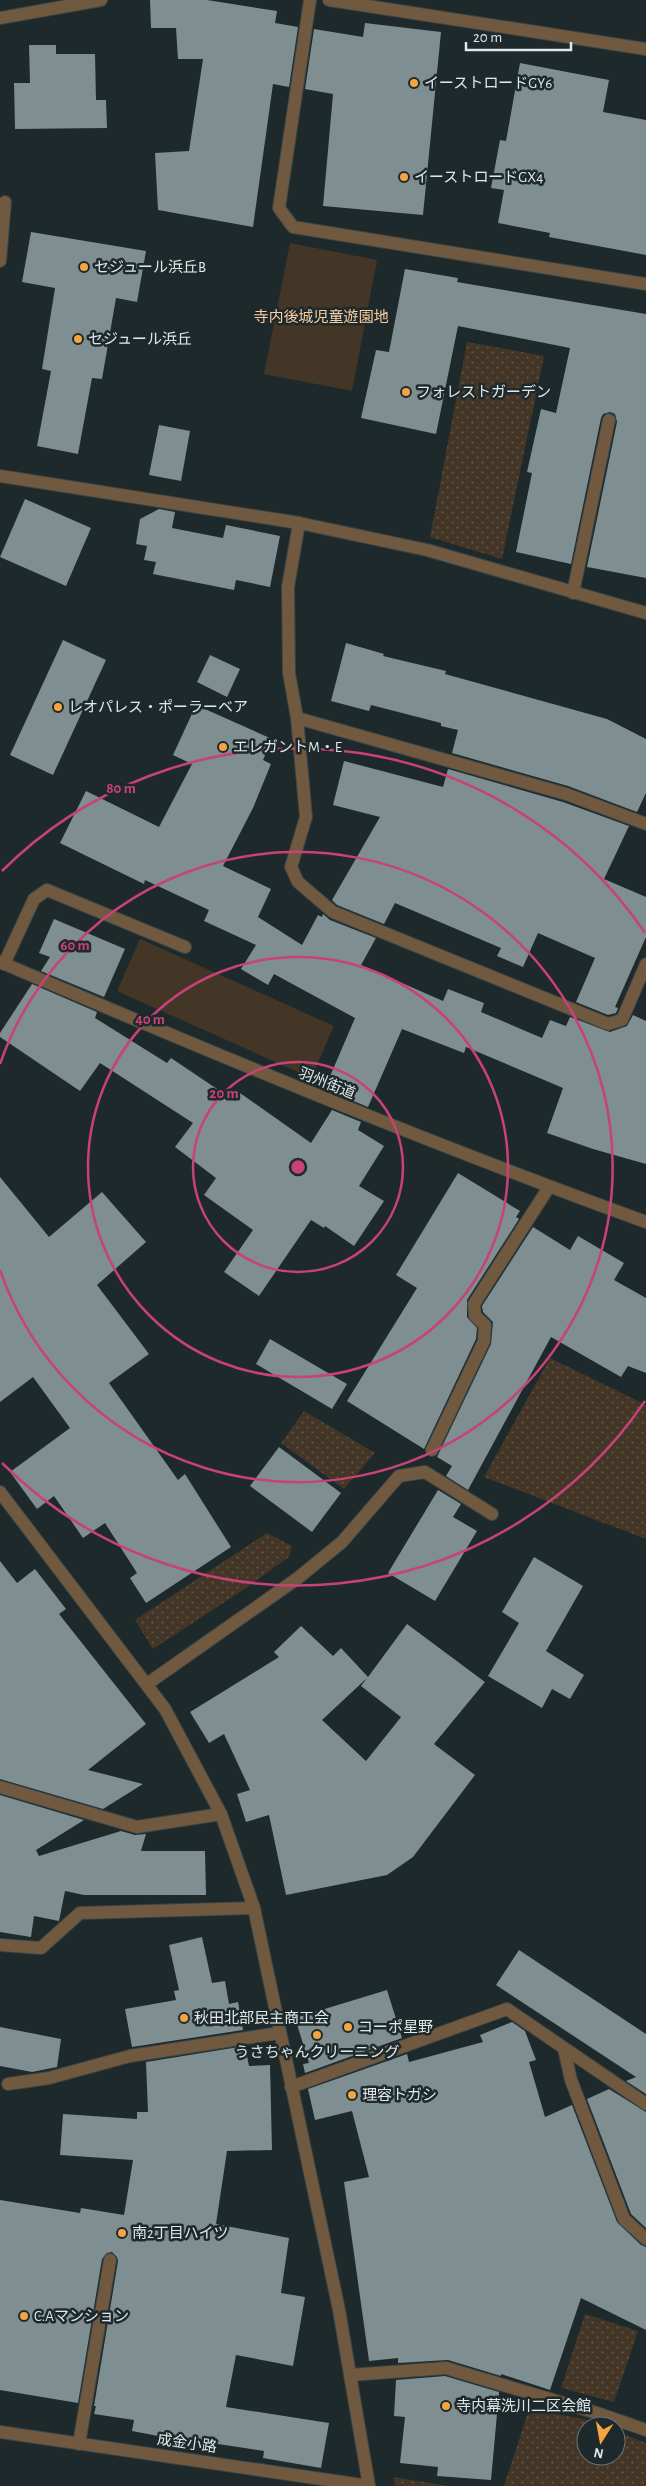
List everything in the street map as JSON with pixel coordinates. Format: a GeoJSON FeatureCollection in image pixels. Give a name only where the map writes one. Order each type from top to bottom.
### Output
{"type":"FeatureCollection","features":[{"type":"Feature","properties":{"kind":"street"},"geometry":{"type":"LineString","coordinates":[[0,18],[101,0]]}},
{"type":"Feature","properties":{"kind":"street"},"geometry":{"type":"LineString","coordinates":[[310,0],[279,208],[293,227],[646,284]]}},
{"type":"Feature","properties":{"kind":"street"},"geometry":{"type":"LineString","coordinates":[[329,0],[646,49]]}},
{"type":"Feature","properties":{"kind":"street"},"geometry":{"type":"LineString","coordinates":[[0,261],[5,202]]}},
{"type":"Feature","properties":{"kind":"street"},"geometry":{"type":"LineString","coordinates":[[573,593],[609,420]]}},
{"type":"Feature","properties":{"kind":"street"},"geometry":{"type":"LineString","coordinates":[[0,476],[299,523],[427,550],[646,613]]}},
{"type":"Feature","properties":{"kind":"street"},"geometry":{"type":"LineString","coordinates":[[299,523],[288,587],[289,672],[297,718],[306,817],[291,867],[298,882],[333,912],[608,1024],[622,1020],[646,964]]}},
{"type":"Feature","properties":{"kind":"street"},"geometry":{"type":"LineString","coordinates":[[297,718],[566,794],[646,824]]}},
{"type":"Feature","properties":{"kind":"street"},"geometry":{"type":"LineString","coordinates":[[2,963],[34,899],[47,890],[185,947]]}},
{"type":"Feature","properties":{"kind":"street","name":"羽州街道"},"geometry":{"type":"LineString","coordinates":[[2,963],[275,1079],[549,1187],[646,1222]]}},
{"type":"Feature","properties":{"kind":"street"},"geometry":{"type":"LineString","coordinates":[[432,1450],[484,1341],[485,1325],[475,1316],[474,1304],[549,1187]]}},
{"type":"Feature","properties":{"kind":"street"},"geometry":{"type":"LineString","coordinates":[[147,1684],[298,1578],[335,1548],[399,1476],[425,1472],[492,1514]]}},
{"type":"Feature","properties":{"kind":"street"},"geometry":{"type":"LineString","coordinates":[[0,1492],[165,1708],[220,1814],[254,1908],[290,2087],[339,2310],[369,2486]]}},
{"type":"Feature","properties":{"kind":"street"},"geometry":{"type":"LineString","coordinates":[[0,1787],[137,1828],[220,1814]]}},
{"type":"Feature","properties":{"kind":"street"},"geometry":{"type":"LineString","coordinates":[[0,1945],[41,1948],[80,1913],[254,1908]]}},
{"type":"Feature","properties":{"kind":"street"},"geometry":{"type":"LineString","coordinates":[[290,2087],[508,2009],[646,2104]]}},
{"type":"Feature","properties":{"kind":"street"},"geometry":{"type":"LineString","coordinates":[[8,2084],[49,2078],[130,2056],[280,2033]]}},
{"type":"Feature","properties":{"kind":"street"},"geometry":{"type":"LineString","coordinates":[[564,2049],[571,2080],[624,2219],[646,2239]]}},
{"type":"Feature","properties":{"kind":"street"},"geometry":{"type":"LineString","coordinates":[[79,2444],[110,2260]]}},
{"type":"Feature","properties":{"kind":"street"},"geometry":{"type":"LineString","coordinates":[[350,2375],[446,2368],[600,2414],[646,2430]]}},
{"type":"Feature","properties":{"kind":"street","name":"成金小路"},"geometry":{"type":"LineString","coordinates":[[0,2432],[369,2486]]}},
{"type":"Feature","properties":{"kind":"green space","name":"寺内後城児童遊園地"},"geometry":{"type":"Polygon","coordinates":[[[290,243],[377,260],[352,391],[264,374],[290,243]]]}},
{"type":"Feature","properties":{"kind":"green space"},"geometry":{"type":"Polygon","coordinates":[[[467,342],[544,356],[502,559],[430,537],[467,342]]]}},
{"type":"Feature","properties":{"kind":"green space"},"geometry":{"type":"Polygon","coordinates":[[[140,939],[334,1026],[311,1078],[117,991],[140,939]]]}},
{"type":"Feature","properties":{"kind":"green space"},"geometry":{"type":"Polygon","coordinates":[[[550,1358],[646,1405],[646,1539],[484,1477],[550,1358]]]}},
{"type":"Feature","properties":{"kind":"green space"},"geometry":{"type":"Polygon","coordinates":[[[304,1411],[375,1453],[344,1489],[281,1443],[304,1411]]]}},
{"type":"Feature","properties":{"kind":"green space"},"geometry":{"type":"Polygon","coordinates":[[[267,1533],[292,1546],[289,1557],[243,1590],[153,1649],[135,1620],[267,1533]]]}},
{"type":"Feature","properties":{"kind":"green space"},"geometry":{"type":"Polygon","coordinates":[[[585,2314],[638,2331],[614,2402],[561,2388],[585,2314]]]}},
{"type":"Feature","properties":{"kind":"green space"},"geometry":{"type":"Polygon","coordinates":[[[529,2409],[576,2418],[576,2466],[626,2466],[626,2435],[646,2443],[646,2486],[504,2486],[529,2409]]]}},
{"type":"Feature","properties":{"kind":"green space"},"geometry":{"type":"Polygon","coordinates":[[[393,2477],[449,2486],[395,2486],[393,2477]]]}},
{"type":"Feature","properties":{"kind":"building"},"geometry":{"type":"Polygon","coordinates":[[[150,0],[207,0],[277,11],[275,23],[298,27],[289,87],[273,84],[253,227],[158,210],[155,153],[189,151],[203,59],[178,59],[176,28],[151,28],[150,0]]]}},
{"type":"Feature","properties":{"kind":"building"},"geometry":{"type":"Polygon","coordinates":[[[365,23],[441,32],[423,215],[323,206],[333,94],[305,89],[314,29],[363,37],[365,23]]]}},
{"type":"Feature","properties":{"kind":"building"},"geometry":{"type":"Polygon","coordinates":[[[29,45],[56,45],[56,54],[95,54],[96,100],[106,100],[107,128],[15,129],[14,83],[30,83],[29,45]]]}},
{"type":"Feature","properties":{"kind":"building"},"geometry":{"type":"Polygon","coordinates":[[[520,63],[609,80],[603,112],[646,120],[646,255],[549,237],[550,233],[498,223],[504,190],[491,188],[500,140],[506,141],[520,63]]]}},
{"type":"Feature","properties":{"kind":"building"},"geometry":{"type":"Polygon","coordinates":[[[31,232],[146,251],[137,302],[116,298],[102,379],[92,378],[78,454],[37,446],[51,371],[42,369],[55,288],[22,282],[31,232]]]}},
{"type":"Feature","properties":{"kind":"building"},"geometry":{"type":"Polygon","coordinates":[[[405,269],[458,278],[457,282],[646,314],[646,578],[587,567],[617,422],[615,414],[610,412],[603,414],[601,418],[571,564],[516,552],[532,473],[527,472],[541,409],[556,413],[570,348],[458,326],[436,434],[361,418],[376,350],[389,352],[405,269]]]}},
{"type":"Feature","properties":{"kind":"building"},"geometry":{"type":"Polygon","coordinates":[[[159,425],[190,431],[181,481],[149,475],[159,425]]]}},
{"type":"Feature","properties":{"kind":"building"},"geometry":{"type":"Polygon","coordinates":[[[25,499],[91,528],[66,586],[0,557],[25,499]]]}},
{"type":"Feature","properties":{"kind":"building"},"geometry":{"type":"Polygon","coordinates":[[[159,509],[175,512],[172,528],[223,538],[226,525],[280,536],[270,587],[236,580],[234,590],[153,574],[156,562],[144,560],[147,546],[136,544],[140,519],[159,509]]]}},
{"type":"Feature","properties":{"kind":"building","name":"レオパレス・ポーラーベア"},"geometry":{"type":"Polygon","coordinates":[[[63,640],[106,660],[53,775],[10,755],[63,640]]]}},
{"type":"Feature","properties":{"kind":"building"},"geometry":{"type":"Polygon","coordinates":[[[346,643],[384,654],[383,656],[446,671],[445,674],[607,719],[646,739],[646,793],[637,812],[568,786],[452,753],[458,730],[441,726],[441,723],[371,705],[369,711],[331,701],[346,643]]]}},
{"type":"Feature","properties":{"kind":"building"},"geometry":{"type":"Polygon","coordinates":[[[210,655],[240,669],[227,697],[197,682],[210,655]]]}},
{"type":"Feature","properties":{"kind":"building"},"geometry":{"type":"Polygon","coordinates":[[[196,705],[272,739],[263,760],[271,764],[253,808],[223,866],[271,889],[258,917],[302,945],[318,915],[322,917],[323,914],[330,920],[376,938],[361,965],[443,1001],[448,989],[484,1003],[481,1012],[542,1038],[550,1020],[566,1026],[570,1017],[610,1032],[627,1026],[633,1015],[646,1021],[646,1164],[593,1149],[547,1133],[563,1088],[466,1047],[464,1053],[402,1029],[368,1107],[341,1096],[345,1089],[328,1081],[355,1018],[274,974],[268,985],[241,969],[256,945],[204,921],[209,910],[145,880],[144,884],[60,843],[86,791],[159,827],[192,764],[173,755],[196,705]]]}},
{"type":"Feature","properties":{"kind":"building"},"geometry":{"type":"Polygon","coordinates":[[[344,761],[443,787],[448,769],[563,802],[629,826],[604,879],[646,897],[646,937],[615,1007],[618,1008],[616,1013],[608,1015],[576,1002],[595,958],[538,933],[523,967],[497,956],[501,948],[395,903],[384,924],[337,905],[332,900],[380,817],[333,805],[344,761]]]}},
{"type":"Feature","properties":{"kind":"building"},"geometry":{"type":"Polygon","coordinates":[[[54,919],[125,949],[104,997],[41,971],[50,957],[39,953],[54,919]]]}},
{"type":"Feature","properties":{"kind":"building"},"geometry":{"type":"Polygon","coordinates":[[[32,984],[97,1012],[95,1018],[167,1063],[171,1058],[235,1101],[240,1093],[311,1143],[332,1110],[361,1122],[358,1130],[384,1146],[359,1186],[384,1201],[354,1246],[325,1226],[324,1228],[311,1220],[259,1296],[224,1272],[253,1230],[204,1195],[216,1178],[175,1147],[193,1123],[100,1063],[80,1091],[0,1037],[0,1033],[32,984]]]}},
{"type":"Feature","properties":{"kind":"building"},"geometry":{"type":"Polygon","coordinates":[[[458,1173],[520,1211],[516,1217],[519,1219],[467,1300],[467,1317],[477,1328],[476,1339],[424,1449],[347,1401],[417,1288],[396,1275],[458,1173]]]}},
{"type":"Feature","properties":{"kind":"building"},"geometry":{"type":"Polygon","coordinates":[[[0,1177],[49,1237],[102,1192],[146,1242],[97,1285],[149,1354],[109,1383],[178,1480],[185,1474],[231,1547],[146,1603],[130,1578],[137,1573],[105,1523],[83,1538],[54,1496],[37,1509],[10,1472],[70,1428],[33,1377],[0,1402],[0,1177]]]}},
{"type":"Feature","properties":{"kind":"building"},"geometry":{"type":"Polygon","coordinates":[[[533,1227],[570,1250],[578,1236],[624,1263],[614,1280],[646,1298],[646,1373],[628,1366],[621,1377],[551,1337],[468,1490],[446,1476],[452,1466],[437,1457],[491,1344],[493,1322],[483,1312],[482,1306],[533,1227]]]}},
{"type":"Feature","properties":{"kind":"building"},"geometry":{"type":"Polygon","coordinates":[[[270,1339],[347,1384],[332,1409],[256,1364],[270,1339]]]}},
{"type":"Feature","properties":{"kind":"building"},"geometry":{"type":"Polygon","coordinates":[[[279,1447],[341,1493],[312,1532],[250,1486],[279,1447]]]}},
{"type":"Feature","properties":{"kind":"building"},"geometry":{"type":"Polygon","coordinates":[[[438,1490],[461,1504],[453,1517],[477,1531],[435,1601],[388,1573],[438,1490]]]}},
{"type":"Feature","properties":{"kind":"building"},"geometry":{"type":"Polygon","coordinates":[[[534,1557],[583,1586],[546,1651],[584,1675],[570,1699],[552,1689],[542,1708],[488,1676],[519,1623],[502,1612],[534,1557]]]}},
{"type":"Feature","properties":{"kind":"building"},"geometry":{"type":"Polygon","coordinates":[[[0,1561],[17,1583],[35,1569],[66,1609],[59,1614],[146,1724],[88,1770],[143,1784],[103,1809],[0,1779],[0,1561]]]}},
{"type":"Feature","properties":{"kind":"building"},"geometry":{"type":"Polygon","coordinates":[[[407,1624],[485,1682],[434,1744],[475,1775],[413,1857],[387,1875],[286,1895],[269,1815],[246,1822],[237,1794],[250,1790],[224,1734],[209,1743],[190,1712],[279,1657],[274,1652],[301,1626],[333,1656],[341,1648],[368,1677],[407,1624]],[[367,1678],[322,1720],[366,1761],[401,1717],[361,1686],[367,1678]]]}},
{"type":"Feature","properties":{"kind":"building"},"geometry":{"type":"Polygon","coordinates":[[[0,1795],[84,1820],[36,1850],[39,1856],[121,1831],[135,1835],[146,1834],[141,1851],[205,1851],[206,1895],[84,1895],[65,1891],[59,1921],[34,1916],[31,1937],[0,1932],[0,1795]]]}},
{"type":"Feature","properties":{"kind":"building","name":"秋田北部民主商工会"},"geometry":{"type":"Polygon","coordinates":[[[202,1937],[212,1983],[225,1981],[229,2004],[238,2002],[243,2030],[132,2047],[125,2009],[176,2000],[174,1991],[179,1990],[169,1945],[202,1937]]]}},
{"type":"Feature","properties":{"kind":"building"},"geometry":{"type":"Polygon","coordinates":[[[519,1950],[646,2034],[646,2094],[626,2081],[636,2077],[496,1985],[519,1950]]]}},
{"type":"Feature","properties":{"kind":"building","name":"コーポ星野"},"geometry":{"type":"Polygon","coordinates":[[[387,1990],[402,2038],[305,2073],[303,2064],[309,2063],[295,2018],[387,1990]]]}},
{"type":"Feature","properties":{"kind":"building"},"geometry":{"type":"Polygon","coordinates":[[[512,2022],[525,2031],[536,2060],[529,2062],[545,2117],[572,2105],[617,2222],[641,2245],[646,2247],[646,2330],[581,2298],[550,2390],[501,2374],[501,2376],[448,2360],[398,2363],[398,2358],[369,2361],[344,2182],[369,2177],[352,2111],[315,2120],[308,2089],[407,2054],[409,2062],[483,2042],[480,2035],[512,2022]]]}},
{"type":"Feature","properties":{"kind":"building"},"geometry":{"type":"Polygon","coordinates":[[[0,2027],[61,2039],[57,2067],[32,2072],[0,2066],[0,2027]]]}},
{"type":"Feature","properties":{"kind":"building"},"geometry":{"type":"Polygon","coordinates":[[[245,2046],[249,2066],[270,2065],[272,2150],[227,2151],[216,2224],[289,2238],[281,2293],[305,2297],[293,2366],[236,2355],[226,2407],[329,2423],[321,2468],[263,2458],[264,2451],[205,2442],[205,2445],[132,2431],[134,2420],[94,2414],[118,2261],[112,2252],[107,2253],[102,2259],[78,2403],[0,2390],[0,2200],[80,2213],[81,2208],[124,2215],[133,2160],[60,2155],[63,2114],[137,2119],[137,2112],[148,2112],[146,2062],[245,2046]]]}},
{"type":"Feature","properties":{"kind":"building"},"geometry":{"type":"Polygon","coordinates":[[[609,2089],[646,2112],[646,2228],[631,2214],[587,2099],[609,2089]]]}},
{"type":"Feature","properties":{"kind":"building"},"geometry":{"type":"Polygon","coordinates":[[[445,2376],[499,2392],[491,2480],[437,2476],[438,2467],[400,2463],[405,2417],[394,2416],[396,2380],[445,2376]]]}},
{"type":"Feature","properties":{"kind":"place","name":"イーストロードGY6"},"geometry":{"type":"Point","coordinates":[414,83]}},
{"type":"Feature","properties":{"kind":"place","name":"イーストロードGX4"},"geometry":{"type":"Point","coordinates":[404,177]}},
{"type":"Feature","properties":{"kind":"place","name":"セジュール浜丘B"},"geometry":{"type":"Point","coordinates":[84,267]}},
{"type":"Feature","properties":{"kind":"place","name":"セジュール浜丘"},"geometry":{"type":"Point","coordinates":[78,339]}},
{"type":"Feature","properties":{"kind":"place","name":"フォレストガーデン"},"geometry":{"type":"Point","coordinates":[406,392]}},
{"type":"Feature","properties":{"kind":"place","name":"レオパレス・ポーラーベア"},"geometry":{"type":"Point","coordinates":[58,707]}},
{"type":"Feature","properties":{"kind":"place","name":"エレガントM・E"},"geometry":{"type":"Point","coordinates":[223,747]}},
{"type":"Feature","properties":{"kind":"place","name":"秋田北部民主商工会"},"geometry":{"type":"Point","coordinates":[184,2018]}},
{"type":"Feature","properties":{"kind":"place","name":"コーポ星野"},"geometry":{"type":"Point","coordinates":[348,2027]}},
{"type":"Feature","properties":{"kind":"place","name":"うさちゃんクリーニング"},"geometry":{"type":"Point","coordinates":[317,2035]}},
{"type":"Feature","properties":{"kind":"place","name":"理容トガシ"},"geometry":{"type":"Point","coordinates":[352,2095]}},
{"type":"Feature","properties":{"kind":"place","name":"南2丁目ハイツ"},"geometry":{"type":"Point","coordinates":[122,2233]}},
{"type":"Feature","properties":{"kind":"place","name":"C.Aマンション"},"geometry":{"type":"Point","coordinates":[24,2316]}},
{"type":"Feature","properties":{"kind":"place","name":"寺内幕洗川二区会館"},"geometry":{"type":"Point","coordinates":[446,2406]}}]}
